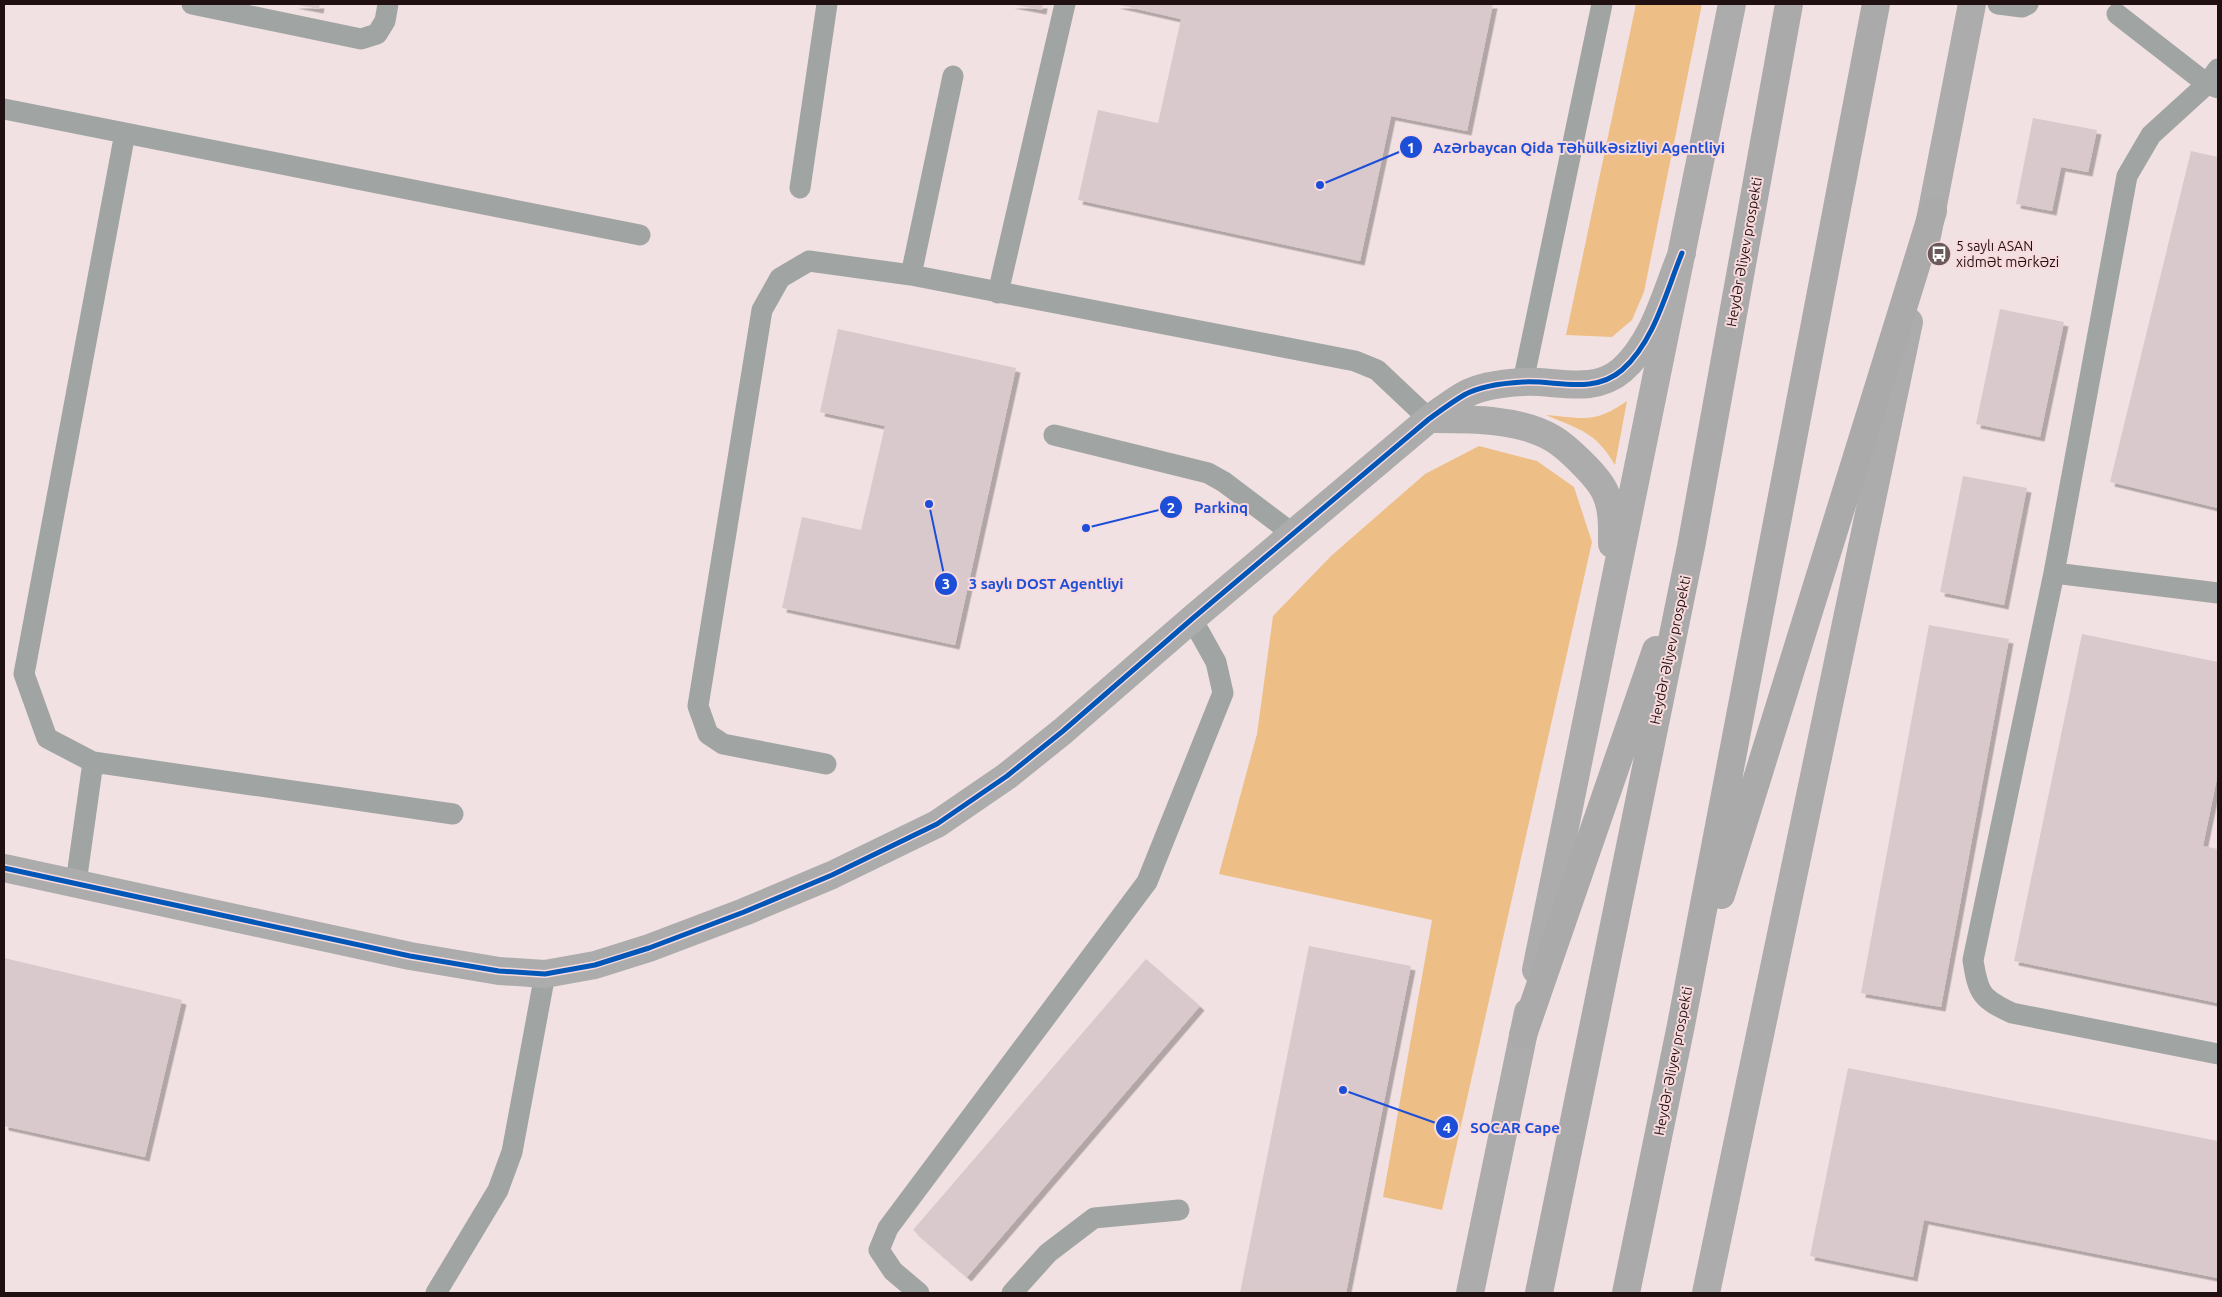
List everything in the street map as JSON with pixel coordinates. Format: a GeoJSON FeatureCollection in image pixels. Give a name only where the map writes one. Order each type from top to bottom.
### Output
{"type":"FeatureCollection","features":[{"type":"Feature","properties":{"kind":"highway","name":"Heydər Əliyev prospekti"},"geometry":{"type":"LineString","coordinates":[[1539,1293],[1691,547],[1789,4]]}},
{"type":"Feature","properties":{"kind":"highway","name":"Heydər Əliyev prospekti"},"geometry":{"type":"LineString","coordinates":[[1626,1293],[1680,1025],[1876,4]]}},
{"type":"Feature","properties":{"kind":"highway"},"geometry":{"type":"LineString","coordinates":[[1680,1025],[1933,211]]}},
{"type":"Feature","properties":{"kind":"highway"},"geometry":{"type":"LineString","coordinates":[[1523,1035],[1691,547]]}},
{"type":"Feature","properties":{"kind":"main road"},"geometry":{"type":"LineString","coordinates":[[1470,1293],[1732,4]]}},
{"type":"Feature","properties":{"kind":"main road"},"geometry":{"type":"LineString","coordinates":[[1706,1293],[1933,211],[1972,4]]}},
{"type":"Feature","properties":{"kind":"main road"},"geometry":{"type":"LineString","coordinates":[[4,868],[410,956],[499,971],[545,974],[595,965],[649,948],[832,876],[937,824],[1007,776],[1429,419],[1465,394],[1489,387],[1523,382],[1577,386],[1601,382],[1621,371],[1637,353],[1651,329],[1682,253]]}},
{"type":"Feature","properties":{"kind":"main road"},"geometry":{"type":"LineString","coordinates":[[1429,419],[1473,419],[1522,426],[1551,437],[1574,455],[1592,473],[1605,492],[1612,513],[1613,591]]}},
{"type":"Feature","properties":{"kind":"lane"},"geometry":{"type":"LineString","coordinates":[[192,4],[361,39],[377,34],[385,21],[388,4]]}},
{"type":"Feature","properties":{"kind":"lane"},"geometry":{"type":"LineString","coordinates":[[800,188],[827,4]]}},
{"type":"Feature","properties":{"kind":"lane"},"geometry":{"type":"LineString","coordinates":[[998,293],[1065,4]]}},
{"type":"Feature","properties":{"kind":"lane"},"geometry":{"type":"LineString","coordinates":[[1523,382],[1602,4]]}},
{"type":"Feature","properties":{"kind":"lane"},"geometry":{"type":"LineString","coordinates":[[1998,4],[2022,6],[2028,4]]}},
{"type":"Feature","properties":{"kind":"lane"},"geometry":{"type":"LineString","coordinates":[[2117,14],[2215,80],[2151,135],[2127,176],[2054,573],[1973,960],[1976,983],[1988,1002],[2012,1013],[2218,1054]]}},
{"type":"Feature","properties":{"kind":"lane"},"geometry":{"type":"LineString","coordinates":[[911,275],[953,76]]}},
{"type":"Feature","properties":{"kind":"lane"},"geometry":{"type":"LineString","coordinates":[[4,109],[640,235]]}},
{"type":"Feature","properties":{"kind":"lane"},"geometry":{"type":"LineString","coordinates":[[126,134],[24,674],[47,738],[94,762],[453,814]]}},
{"type":"Feature","properties":{"kind":"lane"},"geometry":{"type":"LineString","coordinates":[[826,764],[723,744],[708,734],[698,706],[762,310],[780,278],[809,261],[911,275],[1355,361],[1376,370],[1429,419]]}},
{"type":"Feature","properties":{"kind":"lane"},"geometry":{"type":"LineString","coordinates":[[1054,435],[1208,473],[1224,482],[1293,534]]}},
{"type":"Feature","properties":{"kind":"lane"},"geometry":{"type":"LineString","coordinates":[[2054,573],[2218,593]]}},
{"type":"Feature","properties":{"kind":"lane"},"geometry":{"type":"LineString","coordinates":[[919,1293],[894,1271],[879,1250],[888,1228],[1147,882],[1223,693],[1216,662],[1192,619]]}},
{"type":"Feature","properties":{"kind":"lane"},"geometry":{"type":"LineString","coordinates":[[76,883],[94,762]]}},
{"type":"Feature","properties":{"kind":"lane"},"geometry":{"type":"LineString","coordinates":[[436,1293],[498,1190],[512,1152],[545,974]]}},
{"type":"Feature","properties":{"kind":"lane"},"geometry":{"type":"LineString","coordinates":[[1012,1293],[1048,1253],[1094,1218],[1178,1210]]}},
{"type":"Feature","properties":{"kind":"shaded area"},"geometry":{"type":"Polygon","coordinates":[[[1636,4],[1702,4],[1644,292],[1632,320],[1612,337],[1566,335],[1636,4]]]}},
{"type":"Feature","properties":{"kind":"shaded area"},"geometry":{"type":"Polygon","coordinates":[[[1627,401],[1615,465],[1601,445],[1593,438],[1578,428],[1546,415],[1588,418],[1606,413],[1627,401]]]}},
{"type":"Feature","properties":{"kind":"shaded area"},"geometry":{"type":"Polygon","coordinates":[[[1479,446],[1537,461],[1574,487],[1592,542],[1442,1210],[1383,1197],[1432,920],[1219,874],[1257,734],[1273,616],[1331,556],[1425,474],[1479,446]]]}},
{"type":"Feature","properties":{"kind":"building"},"geometry":{"type":"Polygon","coordinates":[[[293,4],[320,4],[319,9],[293,4]]]}},
{"type":"Feature","properties":{"kind":"building"},"geometry":{"type":"Polygon","coordinates":[[[1010,4],[1043,4],[1042,10],[1010,4]]]}},
{"type":"Feature","properties":{"kind":"building"},"geometry":{"type":"Polygon","coordinates":[[[1115,4],[1493,4],[1467,131],[1391,116],[1360,261],[1078,200],[1098,110],[1158,123],[1181,19],[1115,4]]]}},
{"type":"Feature","properties":{"kind":"building"},"geometry":{"type":"Polygon","coordinates":[[[2033,118],[2097,130],[2088,172],[2061,167],[2052,211],[2016,204],[2033,118]]]}},
{"type":"Feature","properties":{"kind":"building"},"geometry":{"type":"Polygon","coordinates":[[[2191,151],[2218,157],[2218,508],[2110,482],[2191,151]]]}},
{"type":"Feature","properties":{"kind":"building"},"geometry":{"type":"Polygon","coordinates":[[[2000,309],[2064,322],[2040,437],[1976,424],[2000,309]]]}},
{"type":"Feature","properties":{"kind":"building"},"geometry":{"type":"Polygon","coordinates":[[[838,329],[1016,368],[955,645],[782,608],[802,517],[861,530],[885,426],[820,412],[838,329]]]}},
{"type":"Feature","properties":{"kind":"building"},"geometry":{"type":"Polygon","coordinates":[[[1963,476],[2027,488],[2004,605],[1940,592],[1963,476]]]}},
{"type":"Feature","properties":{"kind":"building"},"geometry":{"type":"Polygon","coordinates":[[[1929,625],[2009,639],[1941,1007],[1861,993],[1929,625]]]}},
{"type":"Feature","properties":{"kind":"building"},"geometry":{"type":"Polygon","coordinates":[[[2082,634],[2218,662],[2218,773],[2203,846],[2218,849],[2218,1003],[2014,961],[2082,634]]]}},
{"type":"Feature","properties":{"kind":"building"},"geometry":{"type":"Polygon","coordinates":[[[1309,946],[1411,966],[1346,1293],[1240,1293],[1309,946]]]}},
{"type":"Feature","properties":{"kind":"building"},"geometry":{"type":"Polygon","coordinates":[[[4,958],[182,1000],[145,1157],[4,1126],[4,958]]]}},
{"type":"Feature","properties":{"kind":"building"},"geometry":{"type":"Polygon","coordinates":[[[1146,959],[1200,1006],[967,1277],[913,1230],[1146,959]]]}},
{"type":"Feature","properties":{"kind":"building"},"geometry":{"type":"Polygon","coordinates":[[[1848,1068],[2218,1141],[2218,1278],[1924,1220],[1913,1277],[1810,1256],[1848,1068]]]}},
{"type":"Feature","properties":{"kind":"cycle path"},"geometry":{"type":"LineString","coordinates":[[4,868],[410,956],[499,971],[545,974],[595,965],[649,948],[744,912],[832,875],[937,824],[1007,776],[1063,731],[1192,619],[1429,419],[1464,395],[1485,387],[1508,383],[1536,382],[1574,385],[1599,382],[1611,378],[1633,359],[1651,331],[1682,253]]}},
{"type":"Feature","properties":{"kind":"place","name":"Azərbaycan Qida Təhülkəsizliyi Agentliyi"},"geometry":{"type":"Point","coordinates":[1320,185]}},
{"type":"Feature","properties":{"kind":"place","name":"5 saylı ASAN xidmət mərkəzi"},"geometry":{"type":"Point","coordinates":[1939,254]}},
{"type":"Feature","properties":{"kind":"place","name":"3 saylı DOST Agentliyi"},"geometry":{"type":"Point","coordinates":[929,504]}},
{"type":"Feature","properties":{"kind":"place","name":"Parkinq"},"geometry":{"type":"Point","coordinates":[1086,528]}},
{"type":"Feature","properties":{"kind":"place","name":"SOCAR Cape"},"geometry":{"type":"Point","coordinates":[1343,1090]}}]}
